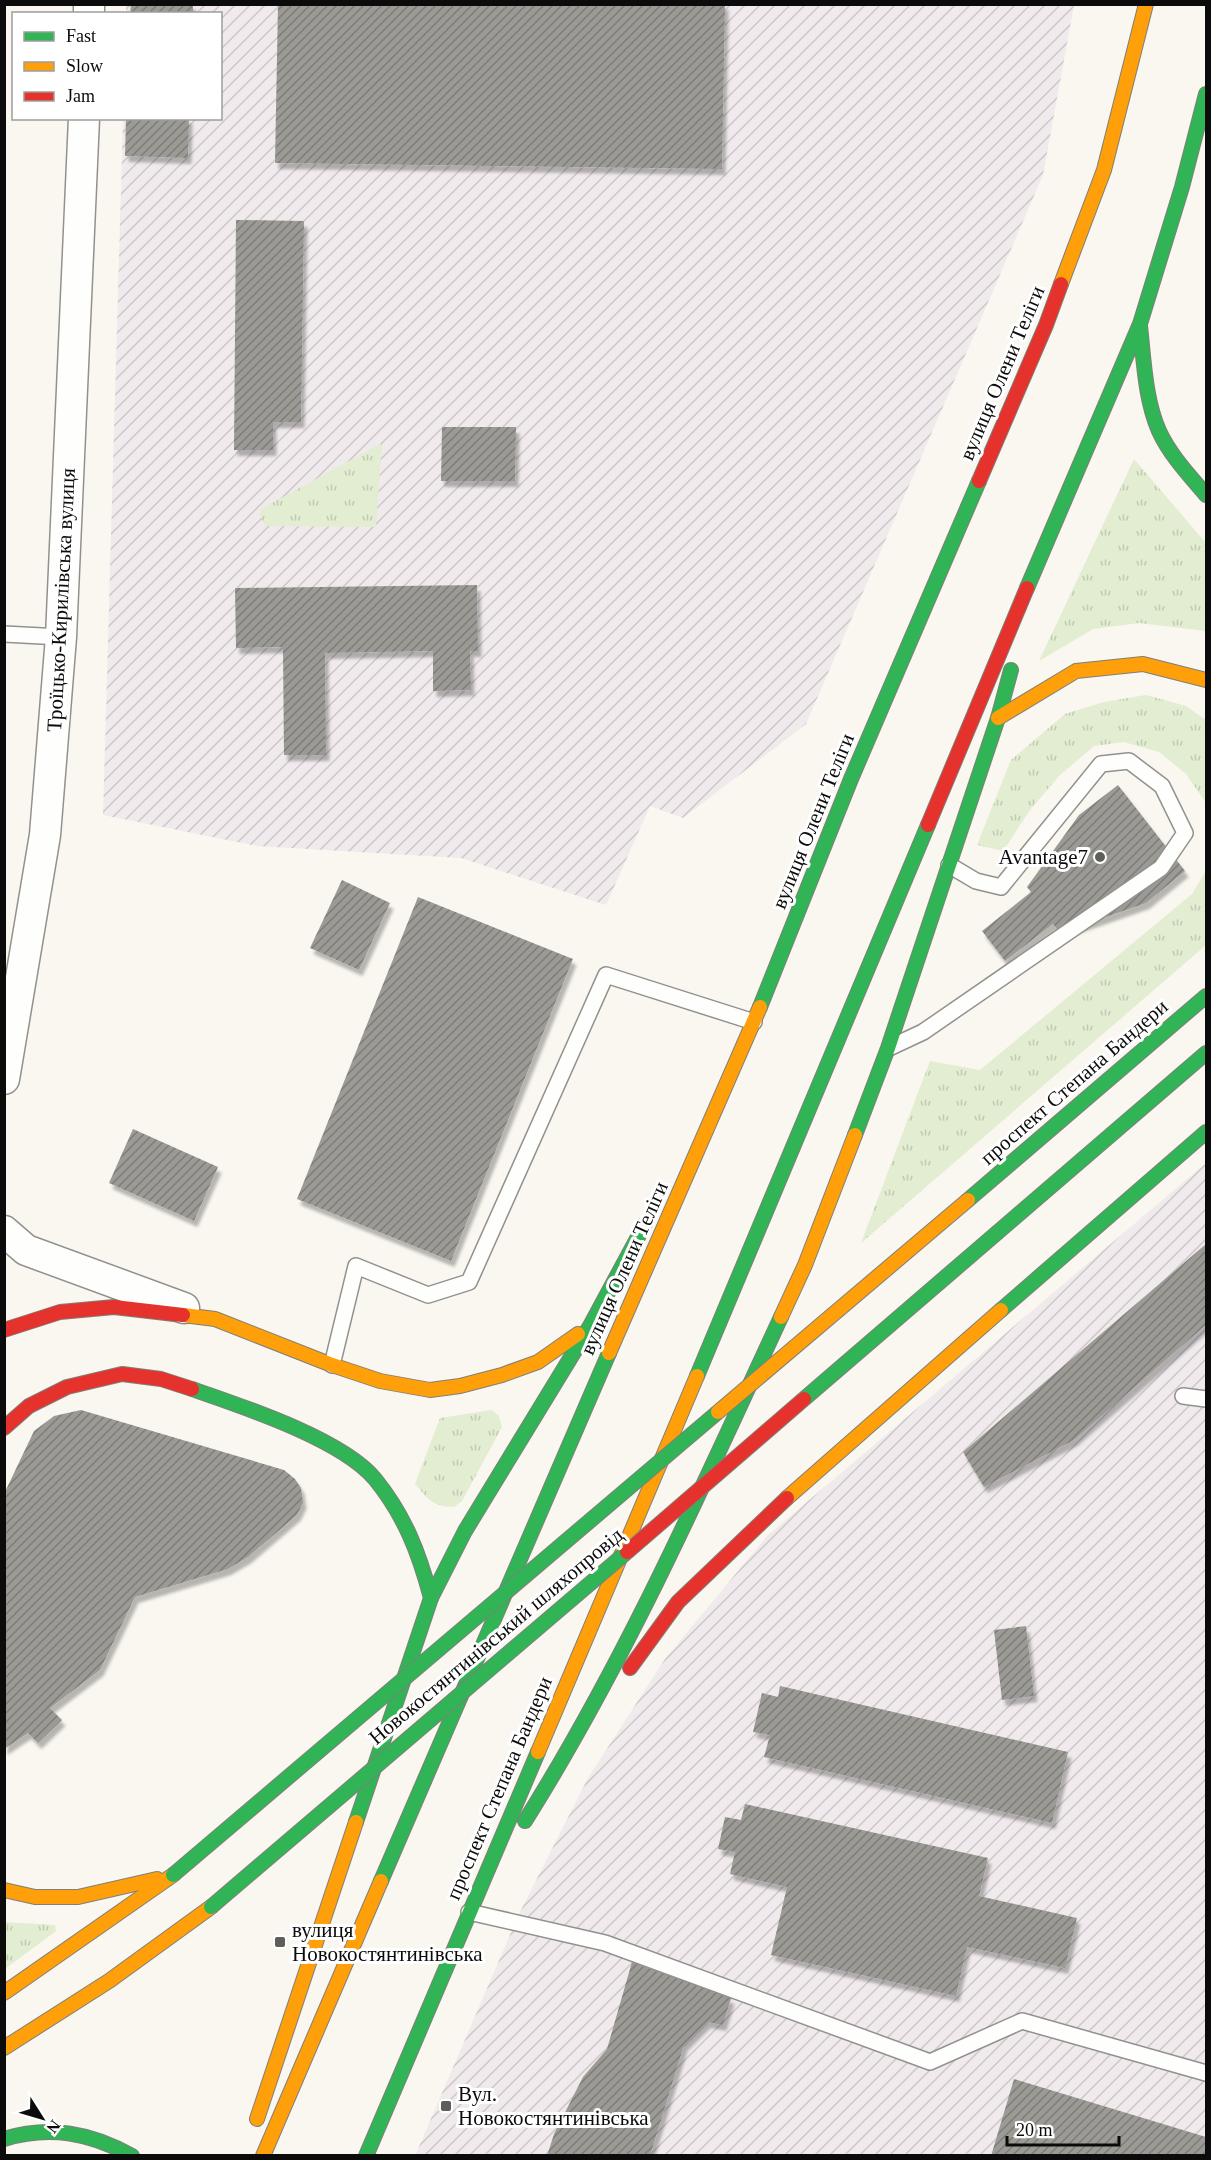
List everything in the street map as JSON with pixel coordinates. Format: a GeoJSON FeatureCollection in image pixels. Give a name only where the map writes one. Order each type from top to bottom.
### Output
{"type":"FeatureCollection","features":[{"type":"Feature","properties":{"kind":"main road","name":"вулиця Олени Теліги"},"geometry":{"type":"LineString","coordinates":[[263,2156],[484,1640],[754,1022],[856,768],[1046,325],[1104,170],[1146,4]]}},
{"type":"Feature","properties":{"kind":"main road"},"geometry":{"type":"LineString","coordinates":[[562,1762],[680,1536],[806,1265],[888,1048],[998,718],[1047,541],[1140,324],[1182,187],[1206,94]]}},
{"type":"Feature","properties":{"kind":"main road"},"geometry":{"type":"LineString","coordinates":[[1140,324],[1147,385],[1156,424],[1178,461],[1206,495]]}},
{"type":"Feature","properties":{"kind":"main road","name":"проспект Степана Бандери"},"geometry":{"type":"LineString","coordinates":[[366,2156],[644,1503],[1047,541]]}},
{"type":"Feature","properties":{"kind":"main road"},"geometry":{"type":"LineString","coordinates":[[998,718],[1076,671],[1143,664],[1206,680]]}},
{"type":"Feature","properties":{"kind":"main road","name":"проспект Степана Бандери"},"geometry":{"type":"LineString","coordinates":[[968,1200],[1206,996]]}},
{"type":"Feature","properties":{"kind":"main road"},"geometry":{"type":"LineString","coordinates":[[675,1168],[754,1022]]}},
{"type":"Feature","properties":{"kind":"main road","name":"Новокостянтинівський шляхопровід"},"geometry":{"type":"LineString","coordinates":[[4,2048],[109,1981],[211,1907],[566,1605],[1206,1053]]}},
{"type":"Feature","properties":{"kind":"main road"},"geometry":{"type":"LineString","coordinates":[[469,1912],[562,1762],[678,1602],[806,1479],[1206,1132]]}},
{"type":"Feature","properties":{"kind":"main road","name":"Новокостянтинівський шляхопровід"},"geometry":{"type":"LineString","coordinates":[[4,1993],[173,1875],[968,1200]]}},
{"type":"Feature","properties":{"kind":"main road"},"geometry":{"type":"LineString","coordinates":[[253,2133],[430,1598],[465,1531],[590,1326],[652,1210]]}},
{"type":"Feature","properties":{"kind":"main road"},"geometry":{"type":"LineString","coordinates":[[4,1330],[60,1312],[114,1307],[215,1319],[332,1365],[380,1381],[430,1390],[460,1386],[502,1375],[538,1362],[590,1326]]}},
{"type":"Feature","properties":{"kind":"main road"},"geometry":{"type":"LineString","coordinates":[[4,1428],[29,1406],[67,1387],[122,1374],[161,1379],[230,1402],[318,1439],[348,1456],[374,1478],[404,1520],[420,1556],[430,1598]]}},
{"type":"Feature","properties":{"kind":"main road"},"geometry":{"type":"LineString","coordinates":[[4,1890],[35,1897],[78,1897],[173,1875]]}},
{"type":"Feature","properties":{"kind":"main road"},"geometry":{"type":"LineString","coordinates":[[4,2139],[24,2132],[73,2131],[115,2145],[132,2156]]}},
{"type":"Feature","properties":{"kind":"street","name":"Троїцько-Кирилівська вулиця"},"geometry":{"type":"LineString","coordinates":[[4,1079],[13,978],[45,835],[61,637],[84,120]]}},
{"type":"Feature","properties":{"kind":"street"},"geometry":{"type":"LineString","coordinates":[[4,1231],[26,1250],[215,1319]]}},
{"type":"Feature","properties":{"kind":"lane"},"geometry":{"type":"LineString","coordinates":[[4,634],[61,637]]}},
{"type":"Feature","properties":{"kind":"lane"},"geometry":{"type":"LineString","coordinates":[[888,1048],[923,1032],[1161,868],[1185,833],[1162,786],[1129,761],[1101,764],[1001,887],[976,881],[949,865]]}},
{"type":"Feature","properties":{"kind":"lane"},"geometry":{"type":"LineString","coordinates":[[332,1365],[356,1266],[428,1295],[469,1282],[606,975],[754,1022]]}},
{"type":"Feature","properties":{"kind":"lane"},"geometry":{"type":"LineString","coordinates":[[1183,1396],[1206,1399]]}},
{"type":"Feature","properties":{"kind":"lane"},"geometry":{"type":"LineString","coordinates":[[469,1912],[605,1943],[930,2062],[1022,2021],[1206,2073]]}},
{"type":"Feature","properties":{"kind":"shaded area"},"geometry":{"type":"Polygon","coordinates":[[[126,5],[1074,5],[1043,175],[806,724],[683,818],[650,806],[606,905],[461,858],[257,846],[103,815],[123,120],[222,120],[222,12],[126,12],[126,5]]]}},
{"type":"Feature","properties":{"kind":"shaded area"},"geometry":{"type":"Polygon","coordinates":[[[1206,1163],[1206,2155],[415,2156],[519,1914],[588,1778],[665,1659],[768,1535],[1206,1163]]]}},
{"type":"Feature","properties":{"kind":"green space"},"geometry":{"type":"Polygon","coordinates":[[[382,443],[376,527],[266,526],[262,520],[261,509],[382,443]]]}},
{"type":"Feature","properties":{"kind":"green space"},"geometry":{"type":"Polygon","coordinates":[[[1134,459],[1206,543],[1206,631],[1139,623],[1093,629],[1039,661],[1134,459]]]}},
{"type":"Feature","properties":{"kind":"green space"},"geometry":{"type":"Polygon","coordinates":[[[1146,695],[1186,706],[1206,720],[1206,803],[1186,774],[1159,752],[1124,742],[1094,746],[1059,776],[1030,810],[1003,851],[977,845],[1011,760],[1065,714],[1104,702],[1146,695]]]}},
{"type":"Feature","properties":{"kind":"green space"},"geometry":{"type":"Polygon","coordinates":[[[1206,871],[1206,945],[861,1243],[930,1061],[980,1070],[1192,894],[1206,871]]]}},
{"type":"Feature","properties":{"kind":"green space"},"geometry":{"type":"Polygon","coordinates":[[[492,1410],[499,1416],[502,1427],[462,1501],[454,1507],[432,1501],[415,1484],[440,1418],[492,1410]]]}},
{"type":"Feature","properties":{"kind":"green space"},"geometry":{"type":"Polygon","coordinates":[[[5,1922],[55,1925],[56,1931],[5,1969],[5,1922]]]}},
{"type":"Feature","properties":{"kind":"building"},"geometry":{"type":"Polygon","coordinates":[[[131,4],[193,4],[193,12],[130,12],[131,4]]]}},
{"type":"Feature","properties":{"kind":"building"},"geometry":{"type":"Polygon","coordinates":[[[278,4],[725,4],[722,169],[275,163],[278,4]]]}},
{"type":"Feature","properties":{"kind":"building"},"geometry":{"type":"Polygon","coordinates":[[[126,120],[189,120],[188,158],[125,156],[126,120]]]}},
{"type":"Feature","properties":{"kind":"building"},"geometry":{"type":"Polygon","coordinates":[[[236,220],[304,221],[301,422],[273,422],[273,450],[234,450],[236,220]]]}},
{"type":"Feature","properties":{"kind":"building"},"geometry":{"type":"Polygon","coordinates":[[[442,427],[516,427],[515,481],[441,481],[442,427]]]}},
{"type":"Feature","properties":{"kind":"building"},"geometry":{"type":"Polygon","coordinates":[[[477,585],[478,651],[470,651],[471,690],[433,691],[433,651],[325,653],[326,755],[284,755],[283,647],[236,648],[235,588],[477,585]]]}},
{"type":"Feature","properties":{"kind":"building"},"geometry":{"type":"Polygon","coordinates":[[[1118,785],[1185,871],[1146,903],[1060,933],[1053,924],[1005,961],[982,931],[1031,892],[1027,887],[1079,815],[1118,785]]]}},
{"type":"Feature","properties":{"kind":"building"},"geometry":{"type":"Polygon","coordinates":[[[342,880],[390,903],[359,970],[310,948],[342,880]]]}},
{"type":"Feature","properties":{"kind":"building"},"geometry":{"type":"Polygon","coordinates":[[[418,897],[573,959],[451,1261],[297,1199],[418,897]]]}},
{"type":"Feature","properties":{"kind":"building"},"geometry":{"type":"Polygon","coordinates":[[[133,1129],[218,1167],[194,1221],[109,1183],[133,1129]]]}},
{"type":"Feature","properties":{"kind":"building"},"geometry":{"type":"Polygon","coordinates":[[[1206,1244],[1206,1325],[1074,1440],[984,1487],[963,1452],[1206,1244]]]}},
{"type":"Feature","properties":{"kind":"building"},"geometry":{"type":"Polygon","coordinates":[[[81,1410],[284,1470],[295,1479],[301,1488],[303,1503],[297,1515],[248,1557],[228,1569],[135,1597],[100,1670],[50,1708],[62,1720],[38,1743],[28,1733],[4,1749],[4,1494],[34,1431],[54,1416],[81,1410]]]}},
{"type":"Feature","properties":{"kind":"building"},"geometry":{"type":"Polygon","coordinates":[[[1026,1626],[1034,1696],[1002,1700],[994,1630],[1026,1626]]]}},
{"type":"Feature","properties":{"kind":"building"},"geometry":{"type":"Polygon","coordinates":[[[780,1686],[1068,1752],[1052,1823],[764,1757],[770,1735],[753,1732],[762,1693],[778,1697],[780,1686]]]}},
{"type":"Feature","properties":{"kind":"building"},"geometry":{"type":"Polygon","coordinates":[[[745,1804],[988,1858],[979,1896],[1077,1918],[1065,1968],[967,1947],[956,1996],[771,1955],[787,1887],[730,1874],[735,1852],[718,1849],[725,1817],[741,1820],[745,1804]]]}},
{"type":"Feature","properties":{"kind":"building"},"geometry":{"type":"Polygon","coordinates":[[[632,1962],[731,1998],[723,2025],[707,2022],[684,2045],[650,2156],[547,2156],[554,2134],[583,2077],[607,2049],[632,1962]]]}},
{"type":"Feature","properties":{"kind":"building"},"geometry":{"type":"Polygon","coordinates":[[[1014,2079],[1206,2137],[1206,2156],[991,2156],[1014,2079]]]}},
{"type":"Feature","properties":{"kind":"traffic: fast"},"geometry":{"type":"LineString","coordinates":[[1027,588],[1140,324],[1182,187],[1206,94]]}},
{"type":"Feature","properties":{"kind":"traffic: fast"},"geometry":{"type":"LineString","coordinates":[[1140,326],[1148,393],[1154,419],[1163,440],[1174,457],[1206,495]]}},
{"type":"Feature","properties":{"kind":"traffic: fast"},"geometry":{"type":"LineString","coordinates":[[760,1007],[851,779],[979,481]]}},
{"type":"Feature","properties":{"kind":"traffic: fast"},"geometry":{"type":"LineString","coordinates":[[855,1135],[888,1048],[998,718],[1011,670]]}},
{"type":"Feature","properties":{"kind":"traffic: fast"},"geometry":{"type":"LineString","coordinates":[[697,1376],[928,825]]}},
{"type":"Feature","properties":{"kind":"traffic: fast"},"geometry":{"type":"LineString","coordinates":[[968,1200],[1206,996]]}},
{"type":"Feature","properties":{"kind":"traffic: fast"},"geometry":{"type":"LineString","coordinates":[[998,1232],[1206,1053]]}},
{"type":"Feature","properties":{"kind":"traffic: fast"},"geometry":{"type":"LineString","coordinates":[[1001,1310],[1206,1132]]}},
{"type":"Feature","properties":{"kind":"traffic: fast"},"geometry":{"type":"LineString","coordinates":[[356,1822],[431,1598],[465,1531],[590,1326],[645,1224]]}},
{"type":"Feature","properties":{"kind":"traffic: fast"},"geometry":{"type":"LineString","coordinates":[[804,1399],[998,1232]]}},
{"type":"Feature","properties":{"kind":"traffic: fast"},"geometry":{"type":"LineString","coordinates":[[525,1821],[561,1761],[629,1637],[692,1510],[781,1317]]}},
{"type":"Feature","properties":{"kind":"traffic: fast"},"geometry":{"type":"LineString","coordinates":[[381,1881],[609,1353]]}},
{"type":"Feature","properties":{"kind":"traffic: fast"},"geometry":{"type":"LineString","coordinates":[[192,1389],[290,1425],[316,1437],[360,1464],[386,1493],[403,1521],[416,1550],[431,1598]]}},
{"type":"Feature","properties":{"kind":"traffic: fast"},"geometry":{"type":"LineString","coordinates":[[173,1875],[718,1412]]}},
{"type":"Feature","properties":{"kind":"traffic: fast"},"geometry":{"type":"LineString","coordinates":[[211,1907],[627,1552]]}},
{"type":"Feature","properties":{"kind":"traffic: fast"},"geometry":{"type":"LineString","coordinates":[[366,2156],[538,1752]]}},
{"type":"Feature","properties":{"kind":"traffic: fast"},"geometry":{"type":"LineString","coordinates":[[4,2139],[38,2133],[70,2134],[101,2142],[132,2156]]}},
{"type":"Feature","properties":{"kind":"traffic: slow"},"geometry":{"type":"LineString","coordinates":[[1061,284],[1104,170],[1146,4]]}},
{"type":"Feature","properties":{"kind":"traffic: slow"},"geometry":{"type":"LineString","coordinates":[[998,718],[1076,671],[1143,664],[1206,680]]}},
{"type":"Feature","properties":{"kind":"traffic: slow"},"geometry":{"type":"LineString","coordinates":[[609,1353],[760,1007]]}},
{"type":"Feature","properties":{"kind":"traffic: slow"},"geometry":{"type":"LineString","coordinates":[[781,1317],[805,1265],[855,1135]]}},
{"type":"Feature","properties":{"kind":"traffic: slow"},"geometry":{"type":"LineString","coordinates":[[718,1412],[968,1200]]}},
{"type":"Feature","properties":{"kind":"traffic: slow"},"geometry":{"type":"LineString","coordinates":[[787,1498],[1001,1310]]}},
{"type":"Feature","properties":{"kind":"traffic: slow"},"geometry":{"type":"LineString","coordinates":[[183,1315],[215,1319],[332,1365],[380,1381],[430,1390],[460,1386],[502,1375],[538,1362],[578,1334]]}},
{"type":"Feature","properties":{"kind":"traffic: slow"},"geometry":{"type":"LineString","coordinates":[[538,1752],[697,1376]]}},
{"type":"Feature","properties":{"kind":"traffic: slow"},"geometry":{"type":"LineString","coordinates":[[257,2119],[356,1822]]}},
{"type":"Feature","properties":{"kind":"traffic: slow"},"geometry":{"type":"LineString","coordinates":[[4,1993],[173,1875]]}},
{"type":"Feature","properties":{"kind":"traffic: slow"},"geometry":{"type":"LineString","coordinates":[[4,1890],[35,1897],[78,1897],[157,1879]]}},
{"type":"Feature","properties":{"kind":"traffic: slow"},"geometry":{"type":"LineString","coordinates":[[263,2156],[381,1881]]}},
{"type":"Feature","properties":{"kind":"traffic: slow"},"geometry":{"type":"LineString","coordinates":[[4,2048],[109,1981],[211,1907]]}},
{"type":"Feature","properties":{"kind":"traffic: jam"},"geometry":{"type":"LineString","coordinates":[[979,481],[1046,325],[1061,284]]}},
{"type":"Feature","properties":{"kind":"traffic: jam"},"geometry":{"type":"LineString","coordinates":[[928,825],[1027,588]]}},
{"type":"Feature","properties":{"kind":"traffic: jam"},"geometry":{"type":"LineString","coordinates":[[4,1330],[60,1312],[114,1307],[183,1315]]}},
{"type":"Feature","properties":{"kind":"traffic: jam"},"geometry":{"type":"LineString","coordinates":[[4,1428],[29,1406],[67,1387],[122,1374],[161,1379],[192,1389]]}},
{"type":"Feature","properties":{"kind":"traffic: jam"},"geometry":{"type":"LineString","coordinates":[[627,1552],[804,1399]]}},
{"type":"Feature","properties":{"kind":"traffic: jam"},"geometry":{"type":"LineString","coordinates":[[630,1668],[678,1602],[787,1498]]}},
{"type":"Feature","properties":{"kind":"place","name":"Avantage7"},"geometry":{"type":"Point","coordinates":[1100,857]}},
{"type":"Feature","properties":{"kind":"place","name":"вулиця Новокостянтинівська"},"geometry":{"type":"Point","coordinates":[280,1942]}},
{"type":"Feature","properties":{"kind":"place","name":"Вул. Новокостянтинівська"},"geometry":{"type":"Point","coordinates":[446,2106]}}]}
